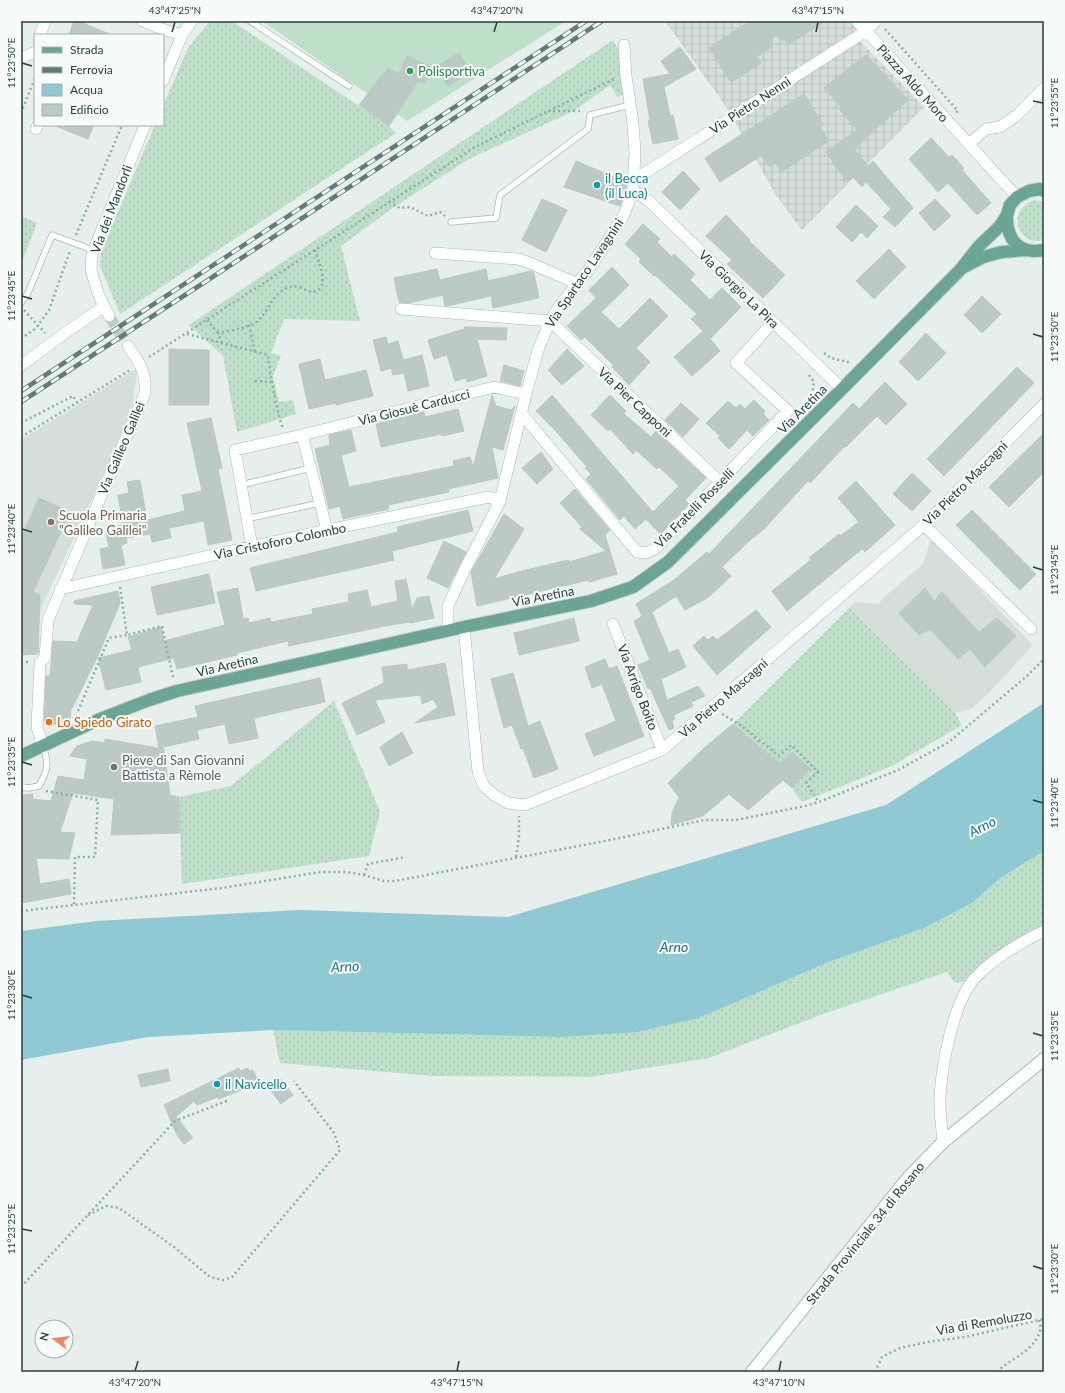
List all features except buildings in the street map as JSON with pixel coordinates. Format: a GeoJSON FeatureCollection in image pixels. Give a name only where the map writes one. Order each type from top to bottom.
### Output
{"type":"FeatureCollection","features":[{"type":"Feature","properties":{"kind":"main road"},"geometry":{"type":"LineString","coordinates":[[1017,197],[1029,190],[1043,189]]}},
{"type":"Feature","properties":{"kind":"main road","name":"Via Aretina"},"geometry":{"type":"LineString","coordinates":[[1017,197],[1010,205],[1006,226],[1011,238],[1017,244],[1037,252]]}},
{"type":"Feature","properties":{"kind":"main road","name":"Via Aretina"},"geometry":{"type":"LineString","coordinates":[[21,756],[100,718],[177,691],[448,630],[591,601],[633,587],[668,562],[842,389],[961,269],[979,246],[1000,226],[1007,215]]}},
{"type":"Feature","properties":{"kind":"main road","name":"Via Aretina"},"geometry":{"type":"LineString","coordinates":[[961,269],[983,257],[1002,252],[1037,252]]}},
{"type":"Feature","properties":{"kind":"main road","name":"Strada Provinciale 34 di Rosano"},"geometry":{"type":"LineString","coordinates":[[752,1372],[908,1178],[943,1142],[1044,1059]]}},
{"type":"Feature","properties":{"kind":"street"},"geometry":{"type":"LineString","coordinates":[[40,34],[45,21]]}},
{"type":"Feature","properties":{"kind":"street"},"geometry":{"type":"LineString","coordinates":[[142,21],[182,35]]}},
{"type":"Feature","properties":{"kind":"street"},"geometry":{"type":"LineString","coordinates":[[164,79],[182,35],[192,21]]}},
{"type":"Feature","properties":{"kind":"street","name":"Piazza Aldo Moro"},"geometry":{"type":"LineString","coordinates":[[857,21],[1017,197]]}},
{"type":"Feature","properties":{"kind":"street","name":"Via Pietro Nenni"},"geometry":{"type":"LineString","coordinates":[[634,185],[866,31],[879,24]]}},
{"type":"Feature","properties":{"kind":"street","name":"Via Spartaco Lavagnini"},"geometry":{"type":"LineString","coordinates":[[448,630],[448,606],[500,501],[538,350],[550,321],[558,308],[578,284],[624,215],[634,185],[635,152],[624,45]]}},
{"type":"Feature","properties":{"kind":"street"},"geometry":{"type":"LineString","coordinates":[[21,58],[34,52]]}},
{"type":"Feature","properties":{"kind":"street"},"geometry":{"type":"LineString","coordinates":[[970,144],[986,129],[1000,127],[1017,115],[1044,88]]}},
{"type":"Feature","properties":{"kind":"street","name":"Via dei Mandorli"},"geometry":{"type":"LineString","coordinates":[[52,341],[82,321],[107,311],[99,296],[91,270],[93,250],[145,126]]}},
{"type":"Feature","properties":{"kind":"street","name":"Via Giorgio La Pira"},"geometry":{"type":"LineString","coordinates":[[634,185],[842,389]]}},
{"type":"Feature","properties":{"kind":"street"},"geometry":{"type":"LineString","coordinates":[[435,253],[518,260],[530,263],[578,284]]}},
{"type":"Feature","properties":{"kind":"street"},"geometry":{"type":"LineString","coordinates":[[401,309],[550,321]]}},
{"type":"Feature","properties":{"kind":"street","name":"Via Pier Capponi"},"geometry":{"type":"LineString","coordinates":[[550,321],[720,482]]}},
{"type":"Feature","properties":{"kind":"street","name":"Via Fratelli Rosselli"},"geometry":{"type":"LineString","coordinates":[[521,413],[637,552],[646,553],[655,549],[788,410],[736,363],[773,322]]}},
{"type":"Feature","properties":{"kind":"street"},"geometry":{"type":"LineString","coordinates":[[21,366],[52,341]]}},
{"type":"Feature","properties":{"kind":"street","name":"Via Galileo Galilei"},"geometry":{"type":"LineString","coordinates":[[43,746],[37,727],[40,663],[45,657],[48,620],[144,393],[145,379],[140,364],[128,346]]}},
{"type":"Feature","properties":{"kind":"street","name":"Via Giosuè Carducci"},"geometry":{"type":"LineString","coordinates":[[241,484],[235,450],[286,439],[494,387],[526,394]]}},
{"type":"Feature","properties":{"kind":"street","name":"Via Pietro Mascagni"},"geometry":{"type":"LineString","coordinates":[[464,627],[478,772],[484,786],[494,795],[508,803],[525,805],[662,750],[924,524],[1044,404]]}},
{"type":"Feature","properties":{"kind":"street"},"geometry":{"type":"LineString","coordinates":[[302,435],[327,530]]}},
{"type":"Feature","properties":{"kind":"street"},"geometry":{"type":"LineString","coordinates":[[241,484],[252,547]]}},
{"type":"Feature","properties":{"kind":"street","name":"Via Cristoforo Colombo"},"geometry":{"type":"LineString","coordinates":[[60,589],[327,530],[489,497],[500,501]]}},
{"type":"Feature","properties":{"kind":"street"},"geometry":{"type":"LineString","coordinates":[[924,524],[1032,629]]}},
{"type":"Feature","properties":{"kind":"street","name":"Via Arrigo Boito"},"geometry":{"type":"LineString","coordinates":[[614,624],[662,750]]}},
{"type":"Feature","properties":{"kind":"street"},"geometry":{"type":"LineString","coordinates":[[943,1142],[940,1097],[947,1049],[958,1005],[973,980],[999,957],[1044,931]]}},
{"type":"Feature","properties":{"kind":"lane"},"geometry":{"type":"LineString","coordinates":[[250,21],[349,86]]}},
{"type":"Feature","properties":{"kind":"lane"},"geometry":{"type":"LineString","coordinates":[[451,222],[496,218],[500,195],[588,129],[590,115],[630,105]]}},
{"type":"Feature","properties":{"kind":"lane"},"geometry":{"type":"LineString","coordinates":[[21,303],[28,293],[52,235],[93,250]]}},
{"type":"Feature","properties":{"kind":"lane"},"geometry":{"type":"LineString","coordinates":[[241,484],[310,468]]}},
{"type":"Feature","properties":{"kind":"lane"},"geometry":{"type":"LineString","coordinates":[[246,519],[320,503]]}},
{"type":"Feature","properties":{"kind":"lane"},"geometry":{"type":"LineString","coordinates":[[21,787],[29,788],[39,786],[46,774],[48,759],[43,746]]}},
{"type":"Feature","properties":{"kind":"path"},"geometry":{"type":"LineString","coordinates":[[879,24],[958,111],[947,120]]}},
{"type":"Feature","properties":{"kind":"path"},"geometry":{"type":"LineString","coordinates":[[21,436],[140,364],[475,147],[614,78],[626,76]]}},
{"type":"Feature","properties":{"kind":"path"},"geometry":{"type":"LineString","coordinates":[[21,113],[34,80]]}},
{"type":"Feature","properties":{"kind":"path"},"geometry":{"type":"LineString","coordinates":[[547,111],[580,111],[590,115]]}},
{"type":"Feature","properties":{"kind":"path"},"geometry":{"type":"LineString","coordinates":[[21,339],[36,328],[49,310],[73,242],[122,126]]}},
{"type":"Feature","properties":{"kind":"path"},"geometry":{"type":"LineString","coordinates":[[389,202],[400,208],[410,207],[428,216],[440,212],[451,222]]}},
{"type":"Feature","properties":{"kind":"path"},"geometry":{"type":"LineString","coordinates":[[218,334],[255,323],[273,298],[287,288],[295,286],[303,287],[309,292],[315,292],[320,289],[323,283],[323,278],[315,250]]}},
{"type":"Feature","properties":{"kind":"path"},"geometry":{"type":"LineString","coordinates":[[21,307],[52,341]]}},
{"type":"Feature","properties":{"kind":"path"},"geometry":{"type":"LineString","coordinates":[[207,320],[218,334],[222,343]]}},
{"type":"Feature","properties":{"kind":"path"},"geometry":{"type":"LineString","coordinates":[[250,325],[256,352]]}},
{"type":"Feature","properties":{"kind":"path"},"geometry":{"type":"LineString","coordinates":[[186,334],[268,355],[271,382],[286,439]]}},
{"type":"Feature","properties":{"kind":"path"},"geometry":{"type":"LineString","coordinates":[[255,381],[271,382]]}},
{"type":"Feature","properties":{"kind":"path"},"geometry":{"type":"LineString","coordinates":[[21,423],[73,396],[76,402]]}},
{"type":"Feature","properties":{"kind":"path"},"geometry":{"type":"LineString","coordinates":[[118,576],[127,635]]}},
{"type":"Feature","properties":{"kind":"path"},"geometry":{"type":"LineString","coordinates":[[78,711],[110,638],[162,626],[173,677]]}},
{"type":"Feature","properties":{"kind":"path"},"geometry":{"type":"LineString","coordinates":[[21,911],[222,888],[320,872],[346,872],[364,875],[384,881],[395,881],[610,840],[704,820],[736,820],[805,806],[819,802],[898,770],[949,742],[1027,676],[1044,658]]}},
{"type":"Feature","properties":{"kind":"path"},"geometry":{"type":"LineString","coordinates":[[712,707],[742,726],[779,756],[791,745],[818,772],[806,783],[819,802]]}},
{"type":"Feature","properties":{"kind":"path"},"geometry":{"type":"LineString","coordinates":[[39,786],[45,791],[98,800],[95,857],[75,857],[74,904]]}},
{"type":"Feature","properties":{"kind":"path"},"geometry":{"type":"LineString","coordinates":[[516,804],[519,818],[519,837],[516,857]]}},
{"type":"Feature","properties":{"kind":"path"},"geometry":{"type":"LineString","coordinates":[[364,875],[368,864],[406,857]]}},
{"type":"Feature","properties":{"kind":"path"},"geometry":{"type":"LineString","coordinates":[[88,1215],[106,1206],[119,1208],[174,1247],[210,1277],[223,1280],[232,1277],[340,1150],[334,1133],[294,1081]]}},
{"type":"Feature","properties":{"kind":"path"},"geometry":{"type":"LineString","coordinates":[[21,1287],[175,1121],[229,1100]]}},
{"type":"Feature","properties":{"kind":"path"},"geometry":{"type":"LineString","coordinates":[[1039,1320],[1044,1319]]}},
{"type":"Feature","properties":{"kind":"path","name":"Via di Remoluzzo"},"geometry":{"type":"LineString","coordinates":[[875,1372],[882,1357],[900,1348],[927,1342],[965,1337],[1039,1320],[1041,1328],[1033,1343],[1023,1355],[1005,1364],[997,1372]]}},
{"type":"Feature","properties":{"kind":"shaded area"},"geometry":{"type":"Polygon","coordinates":[[[665,21],[863,21],[853,34],[924,107],[802,230],[775,194],[729,111],[665,21]]]}},
{"type":"Feature","properties":{"kind":"shaded area","name":"Scuola Primaria \"Galileo Galilei\""},"geometry":{"type":"Polygon","coordinates":[[[135,369],[137,373],[131,415],[43,604],[39,617],[21,614],[21,440],[135,369]]]}},
{"type":"Feature","properties":{"kind":"shaded area"},"geometry":{"type":"Polygon","coordinates":[[[931,539],[1033,645],[989,693],[971,709],[955,713],[849,608],[855,602],[879,604],[883,598],[923,564],[931,539]]]}},
{"type":"Feature","properties":{"kind":"green space"},"geometry":{"type":"Polygon","coordinates":[[[210,21],[232,21],[389,126],[396,133],[120,314],[100,266],[101,252],[155,126],[164,126],[164,104],[188,48],[210,21]]]}},
{"type":"Feature","properties":{"kind":"green space","name":"Polisportiva"},"geometry":{"type":"Polygon","coordinates":[[[262,21],[566,21],[407,121],[262,21]]]}},
{"type":"Feature","properties":{"kind":"green space"},"geometry":{"type":"Polygon","coordinates":[[[613,40],[618,48],[624,95],[617,97],[610,85],[574,111],[469,159],[394,207],[341,246],[360,321],[284,319],[271,353],[281,356],[273,376],[279,402],[293,400],[296,414],[237,432],[223,356],[189,325],[613,40]]]}},
{"type":"Feature","properties":{"kind":"green space"},"geometry":{"type":"Polygon","coordinates":[[[1036,200],[1044,202],[1044,240],[1035,241],[1027,238],[1021,233],[1018,226],[1018,218],[1020,210],[1026,204],[1036,200]]]}},
{"type":"Feature","properties":{"kind":"green space"},"geometry":{"type":"Polygon","coordinates":[[[21,216],[37,223],[21,264],[21,216]]]}},
{"type":"Feature","properties":{"kind":"green space"},"geometry":{"type":"Polygon","coordinates":[[[849,608],[955,713],[962,725],[892,766],[802,802],[791,787],[809,769],[792,753],[779,764],[733,724],[849,608]]]}},
{"type":"Feature","properties":{"kind":"green space"},"geometry":{"type":"Polygon","coordinates":[[[334,701],[380,812],[369,856],[182,884],[179,797],[231,786],[334,701]]]}},
{"type":"Feature","properties":{"kind":"green space"},"geometry":{"type":"Polygon","coordinates":[[[1044,852],[1044,931],[973,980],[955,983],[947,972],[823,1014],[709,1058],[591,1077],[433,1076],[280,1063],[273,1030],[560,1037],[826,963],[924,928],[970,904],[1002,877],[1044,852]]]}},
{"type":"Feature","properties":{"kind":"water","name":"Arno"},"geometry":{"type":"Polygon","coordinates":[[[1044,703],[1044,852],[1002,877],[970,904],[924,928],[826,963],[698,1018],[637,1032],[560,1037],[273,1030],[148,1037],[21,1060],[21,931],[96,921],[300,910],[508,917],[886,805],[1044,703]]]}},
{"type":"Feature","properties":{"kind":"tunnel"},"geometry":{"type":"LineString","coordinates":[[109,316],[128,346]]}},
{"type":"Feature","properties":{"kind":"railway"},"geometry":{"type":"LineString","coordinates":[[21,391],[586,21]]}},
{"type":"Feature","properties":{"kind":"railway"},"geometry":{"type":"LineString","coordinates":[[21,402],[602,21]]}},
{"type":"Feature","properties":{"kind":"place","name":"Polisportiva"},"geometry":{"type":"Point","coordinates":[410,71]}},
{"type":"Feature","properties":{"kind":"place","name":"il Becca (il Luca)"},"geometry":{"type":"Point","coordinates":[597,185]}},
{"type":"Feature","properties":{"kind":"place","name":"Scuola Primaria \"Galileo Galilei\""},"geometry":{"type":"Point","coordinates":[51,522]}},
{"type":"Feature","properties":{"kind":"place","name":"Lo Spiedo Girato"},"geometry":{"type":"Point","coordinates":[49,722]}},
{"type":"Feature","properties":{"kind":"place","name":"Pieve di San Giovanni Battista a Rèmole"},"geometry":{"type":"Point","coordinates":[114,767]}},
{"type":"Feature","properties":{"kind":"place","name":"il Navicello"},"geometry":{"type":"Point","coordinates":[217,1084]}}]}
